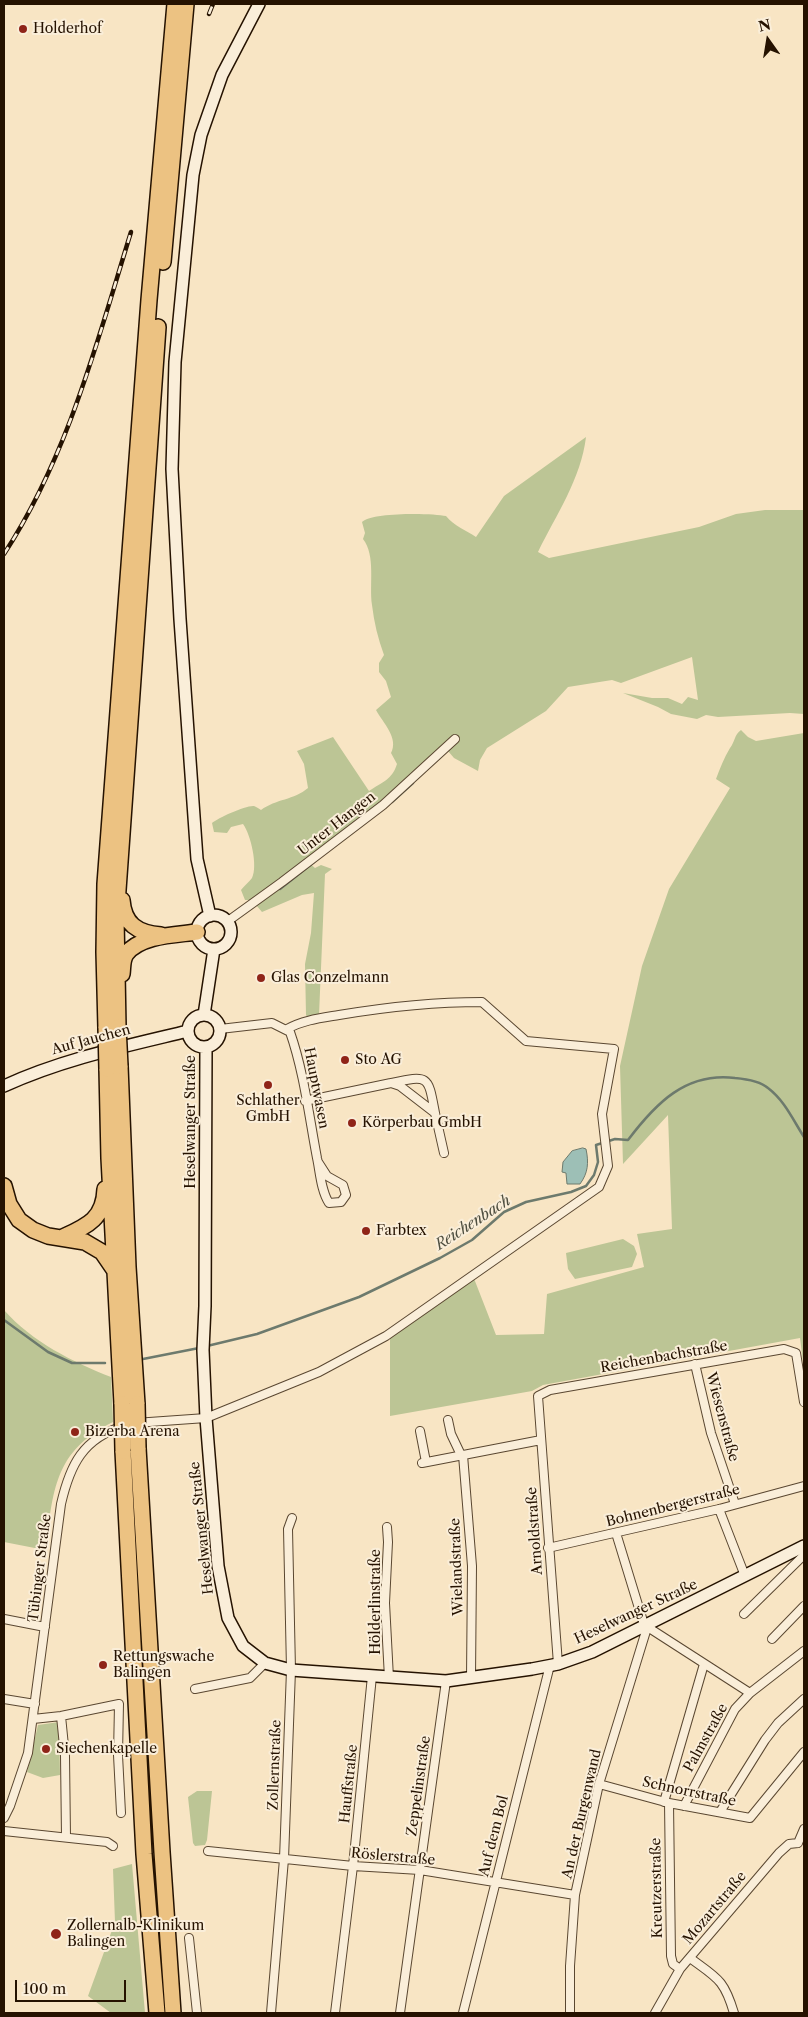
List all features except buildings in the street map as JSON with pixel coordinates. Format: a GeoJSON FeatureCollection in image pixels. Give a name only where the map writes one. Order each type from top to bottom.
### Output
{"type":"FeatureCollection","features":[{"type":"Feature","properties":{"kind":"highway"},"geometry":{"type":"LineString","coordinates":[[155,2010],[144,1854],[129,1404],[128,1268],[112,1028],[104,952],[105,884],[149,300],[175,4]]}},
{"type":"Feature","properties":{"kind":"highway"},"geometry":{"type":"LineString","coordinates":[[118,1010],[116,918],[160,301],[186,4]]}},
{"type":"Feature","properties":{"kind":"highway"},"geometry":{"type":"LineString","coordinates":[[120,865],[123,910],[130,924],[146,934],[170,936]]}},
{"type":"Feature","properties":{"kind":"highway"},"geometry":{"type":"LineString","coordinates":[[112,1028],[122,995],[123,963],[126,955],[136,946],[149,940],[197,932]]}},
{"type":"Feature","properties":{"kind":"highway"},"geometry":{"type":"LineString","coordinates":[[114,1067],[109,1158],[115,1271],[129,1404]]}},
{"type":"Feature","properties":{"kind":"highway"},"geometry":{"type":"LineString","coordinates":[[63,1237],[86,1227],[97,1216],[104,1203],[105,1175],[109,1158]]}},
{"type":"Feature","properties":{"kind":"highway"},"geometry":{"type":"LineString","coordinates":[[4,1186],[10,1204],[19,1220],[32,1230],[48,1236],[85,1242],[102,1252],[115,1271]]}},
{"type":"Feature","properties":{"kind":"highway"},"geometry":{"type":"LineString","coordinates":[[131,1450],[173,2013]]}},
{"type":"Feature","properties":{"kind":"street"},"geometry":{"type":"LineString","coordinates":[[210,916],[197,858],[180,619],[172,469],[174,362],[193,176],[201,135],[222,75],[259,4]]}},
{"type":"Feature","properties":{"kind":"street","name":"Unter Hangen"},"geometry":{"type":"LineString","coordinates":[[228,921],[383,805],[455,739]]}},
{"type":"Feature","properties":{"kind":"street"},"geometry":{"type":"LineString","coordinates":[[210,916],[220,916],[228,921],[232,932],[231,937],[224,946],[214,949],[204,946],[197,932],[201,922],[210,916]]}},
{"type":"Feature","properties":{"kind":"street"},"geometry":{"type":"LineString","coordinates":[[204,1015],[214,949]]}},
{"type":"Feature","properties":{"kind":"street","name":"Tübinger Straße"},"geometry":{"type":"LineString","coordinates":[[4,1818],[28,1753],[61,1504],[67,1478],[78,1456],[101,1436],[124,1426],[206,1418],[319,1372],[386,1336],[599,1187],[608,1166],[602,1114],[614,1049],[526,1041],[482,1002],[438,1002],[373,1009],[307,1021],[286,1029]]}},
{"type":"Feature","properties":{"kind":"street"},"geometry":{"type":"LineString","coordinates":[[204,1015],[214,1018],[220,1029],[216,1042],[206,1047],[194,1043],[188,1031],[193,1020],[204,1015]]}},
{"type":"Feature","properties":{"kind":"street"},"geometry":{"type":"LineString","coordinates":[[220,1029],[272,1023],[286,1029]]}},
{"type":"Feature","properties":{"kind":"street","name":"Hauptwasen"},"geometry":{"type":"LineString","coordinates":[[286,1029],[290,1032],[296,1049],[305,1101],[318,1162],[326,1197],[329,1203],[341,1202],[346,1195],[342,1185],[327,1176],[318,1162]]}},
{"type":"Feature","properties":{"kind":"street","name":"Auf Jauchen"},"geometry":{"type":"LineString","coordinates":[[4,1086],[30,1074],[92,1054],[188,1031]]}},
{"type":"Feature","properties":{"kind":"street","name":"Heselwanger Straße"},"geometry":{"type":"LineString","coordinates":[[206,1047],[205,1306],[203,1335],[206,1418],[218,1566],[228,1618],[243,1646],[265,1663],[291,1670],[389,1678],[446,1681],[554,1664],[592,1652],[804,1546]]}},
{"type":"Feature","properties":{"kind":"street"},"geometry":{"type":"LineString","coordinates":[[305,1101],[415,1078],[423,1078],[428,1082],[430,1089],[444,1153]]}},
{"type":"Feature","properties":{"kind":"street"},"geometry":{"type":"LineString","coordinates":[[391,1083],[400,1086],[435,1113]]}},
{"type":"Feature","properties":{"kind":"street","name":"Reichenbachstraße"},"geometry":{"type":"LineString","coordinates":[[538,1396],[550,1390],[784,1349],[796,1353],[804,1402]]}},
{"type":"Feature","properties":{"kind":"street","name":"Wiesenstraße"},"geometry":{"type":"LineString","coordinates":[[696,1364],[711,1433],[735,1504]]}},
{"type":"Feature","properties":{"kind":"street","name":"Arnoldstraße"},"geometry":{"type":"LineString","coordinates":[[538,1396],[554,1664]]}},
{"type":"Feature","properties":{"kind":"street"},"geometry":{"type":"LineString","coordinates":[[448,1420],[451,1434],[462,1455]]}},
{"type":"Feature","properties":{"kind":"street"},"geometry":{"type":"LineString","coordinates":[[420,1431],[424,1463],[541,1440]]}},
{"type":"Feature","properties":{"kind":"street","name":"Wielandstraße"},"geometry":{"type":"LineString","coordinates":[[462,1455],[472,1566],[471,1678]]}},
{"type":"Feature","properties":{"kind":"street","name":"Bohnenbergerstraße"},"geometry":{"type":"LineString","coordinates":[[548,1548],[616,1534],[804,1486]]}},
{"type":"Feature","properties":{"kind":"street"},"geometry":{"type":"LineString","coordinates":[[719,1509],[745,1576]]}},
{"type":"Feature","properties":{"kind":"street","name":"Zollernstraße"},"geometry":{"type":"LineString","coordinates":[[271,2013],[284,1858],[291,1670],[288,1529],[292,1518]]}},
{"type":"Feature","properties":{"kind":"street","name":"Hölderlinstraße"},"geometry":{"type":"LineString","coordinates":[[387,1527],[385,1603],[389,1678]]}},
{"type":"Feature","properties":{"kind":"street"},"geometry":{"type":"LineString","coordinates":[[616,1534],[646,1626],[750,1693]]}},
{"type":"Feature","properties":{"kind":"street"},"geometry":{"type":"LineString","coordinates":[[744,1614],[804,1554]]}},
{"type":"Feature","properties":{"kind":"street"},"geometry":{"type":"LineString","coordinates":[[772,1639],[804,1606]]}},
{"type":"Feature","properties":{"kind":"street"},"geometry":{"type":"LineString","coordinates":[[4,1619],[45,1627]]}},
{"type":"Feature","properties":{"kind":"street","name":"An der Burgenwand"},"geometry":{"type":"LineString","coordinates":[[570,2013],[570,1966],[576,1895],[599,1784],[646,1626]]}},
{"type":"Feature","properties":{"kind":"street","name":"Palmstraße"},"geometry":{"type":"LineString","coordinates":[[684,1806],[736,1709],[750,1693],[804,1651]]}},
{"type":"Feature","properties":{"kind":"street"},"geometry":{"type":"LineString","coordinates":[[195,1689],[250,1678],[265,1663]]}},
{"type":"Feature","properties":{"kind":"street","name":"Auf dem Bol"},"geometry":{"type":"LineString","coordinates":[[463,2013],[495,1882],[554,1664]]}},
{"type":"Feature","properties":{"kind":"street","name":"Kreutzerstraße"},"geometry":{"type":"LineString","coordinates":[[680,1969],[674,1964],[671,1956],[666,1802],[704,1664]]}},
{"type":"Feature","properties":{"kind":"street","name":"Hauffstraße"},"geometry":{"type":"LineString","coordinates":[[335,2013],[353,1866],[372,1676]]}},
{"type":"Feature","properties":{"kind":"street","name":"Zeppelinstraße"},"geometry":{"type":"LineString","coordinates":[[400,2013],[446,1681]]}},
{"type":"Feature","properties":{"kind":"street"},"geometry":{"type":"LineString","coordinates":[[4,1699],[35,1704]]}},
{"type":"Feature","properties":{"kind":"street"},"geometry":{"type":"LineString","coordinates":[[720,1812],[765,1740],[778,1724],[804,1699]]}},
{"type":"Feature","properties":{"kind":"street"},"geometry":{"type":"LineString","coordinates":[[34,1719],[61,1716],[119,1704],[118,1755],[121,1813]]}},
{"type":"Feature","properties":{"kind":"street"},"geometry":{"type":"LineString","coordinates":[[61,1716],[65,1756],[66,1837]]}},
{"type":"Feature","properties":{"kind":"street","name":"Schnorrstraße"},"geometry":{"type":"LineString","coordinates":[[599,1784],[666,1802],[750,1818],[804,1752]]}},
{"type":"Feature","properties":{"kind":"street","name":"Mozartstraße"},"geometry":{"type":"LineString","coordinates":[[655,2013],[680,1969],[778,1853],[788,1844],[801,1844],[804,1829]]}},
{"type":"Feature","properties":{"kind":"street"},"geometry":{"type":"LineString","coordinates":[[4,1831],[107,1842],[113,1846]]}},
{"type":"Feature","properties":{"kind":"street","name":"Röslerstraße"},"geometry":{"type":"LineString","coordinates":[[208,1851],[353,1866],[420,1870],[576,1895]]}},
{"type":"Feature","properties":{"kind":"street"},"geometry":{"type":"LineString","coordinates":[[189,1938],[197,2013]]}},
{"type":"Feature","properties":{"kind":"street"},"geometry":{"type":"LineString","coordinates":[[690,1958],[723,1983],[734,2013]]}},
{"type":"Feature","properties":{"kind":"green space"},"geometry":{"type":"Polygon","coordinates":[[[586,437],[579,467],[573,482],[538,552],[549,558],[699,527],[736,514],[765,510],[804,510],[804,714],[718,717],[706,715],[697,719],[671,714],[623,693],[652,698],[668,698],[682,704],[688,697],[698,700],[692,657],[621,683],[612,680],[568,687],[546,711],[487,748],[480,760],[478,771],[454,758],[448,751],[421,776],[308,862],[315,868],[321,865],[332,869],[325,874],[319,1015],[309,1020],[306,1015],[305,964],[311,933],[314,893],[302,895],[262,912],[256,905],[257,896],[250,900],[245,900],[241,890],[254,873],[253,851],[246,829],[243,824],[231,827],[227,833],[214,832],[212,823],[226,815],[250,806],[261,810],[303,792],[308,788],[304,764],[297,751],[333,737],[369,791],[386,780],[395,769],[397,764],[391,753],[393,747],[392,736],[376,710],[391,697],[386,681],[379,672],[379,663],[384,655],[374,618],[371,597],[371,562],[363,539],[365,533],[362,522],[377,516],[439,515],[446,516],[456,525],[476,537],[504,496],[586,437]]]}},
{"type":"Feature","properties":{"kind":"green space"},"geometry":{"type":"Polygon","coordinates":[[[741,730],[748,737],[756,741],[804,733],[804,1370],[800,1338],[543,1385],[532,1391],[390,1416],[390,1336],[473,1276],[496,1335],[544,1334],[547,1294],[644,1267],[637,1234],[672,1229],[668,1115],[623,1164],[620,1066],[642,966],[669,889],[730,788],[716,779],[737,734],[741,730]]]}},
{"type":"Feature","properties":{"kind":"green space"},"geometry":{"type":"Polygon","coordinates":[[[623,1239],[634,1246],[637,1254],[632,1267],[575,1279],[568,1269],[566,1253],[623,1239]]]}},
{"type":"Feature","properties":{"kind":"green space","name":"Bizerba Arena"},"geometry":{"type":"Polygon","coordinates":[[[4,1310],[27,1332],[54,1350],[82,1365],[111,1377],[113,1422],[78,1446],[67,1460],[55,1491],[45,1550],[4,1542],[4,1310]]]}},
{"type":"Feature","properties":{"kind":"green space"},"geometry":{"type":"Polygon","coordinates":[[[59,1722],[60,1775],[43,1778],[27,1772],[38,1725],[59,1722]]]}},
{"type":"Feature","properties":{"kind":"green space"},"geometry":{"type":"Polygon","coordinates":[[[197,1791],[212,1791],[207,1840],[205,1845],[195,1846],[193,1843],[188,1797],[197,1791]]]}},
{"type":"Feature","properties":{"kind":"green space"},"geometry":{"type":"Polygon","coordinates":[[[132,1864],[145,2013],[111,2013],[88,1996],[115,1922],[113,1869],[132,1864]]]}},
{"type":"Feature","properties":{"kind":"water"},"geometry":{"type":"Polygon","coordinates":[[[586,1149],[587,1159],[585,1176],[580,1184],[567,1184],[566,1173],[562,1172],[563,1162],[572,1151],[586,1149]]]}},
{"type":"Feature","properties":{"kind":"waterway"},"geometry":{"type":"LineString","coordinates":[[392,802],[413,783]]}},
{"type":"Feature","properties":{"kind":"waterway"},"geometry":{"type":"LineString","coordinates":[[280,889],[314,862]]}},
{"type":"Feature","properties":{"kind":"waterway","name":"Reichenbach"},"geometry":{"type":"LineString","coordinates":[[207,1346],[257,1334],[359,1297],[440,1258],[472,1240],[504,1212],[526,1202],[571,1192],[586,1186],[594,1175],[598,1162],[596,1145],[615,1139],[628,1140],[661,1103],[687,1085],[717,1077],[735,1078],[761,1084],[774,1093],[784,1105],[804,1137]]}},
{"type":"Feature","properties":{"kind":"waterway","name":"Reichenbach"},"geometry":{"type":"LineString","coordinates":[[4,1320],[48,1352],[72,1363],[105,1363]]}},
{"type":"Feature","properties":{"kind":"waterway","name":"Reichenbach"},"geometry":{"type":"LineString","coordinates":[[143,1359],[199,1348]]}},
{"type":"Feature","properties":{"kind":"railway"},"geometry":{"type":"LineString","coordinates":[[209,14],[213,4]]}},
{"type":"Feature","properties":{"kind":"railway"},"geometry":{"type":"LineString","coordinates":[[4,554],[46,478],[79,398],[131,232]]}},
{"type":"Feature","properties":{"kind":"place","name":"Holderhof"},"geometry":{"type":"Point","coordinates":[23,29]}},
{"type":"Feature","properties":{"kind":"place","name":"Glas Conzelmann"},"geometry":{"type":"Point","coordinates":[261,978]}},
{"type":"Feature","properties":{"kind":"place","name":"Sto AG"},"geometry":{"type":"Point","coordinates":[345,1060]}},
{"type":"Feature","properties":{"kind":"place","name":"Schlather GmbH"},"geometry":{"type":"Point","coordinates":[268,1085]}},
{"type":"Feature","properties":{"kind":"place","name":"Körperbau GmbH"},"geometry":{"type":"Point","coordinates":[352,1123]}},
{"type":"Feature","properties":{"kind":"place","name":"Farbtex"},"geometry":{"type":"Point","coordinates":[366,1231]}},
{"type":"Feature","properties":{"kind":"place","name":"Bizerba Arena"},"geometry":{"type":"Point","coordinates":[75,1432]}},
{"type":"Feature","properties":{"kind":"place","name":"Rettungswache Balingen"},"geometry":{"type":"Point","coordinates":[103,1665]}},
{"type":"Feature","properties":{"kind":"place","name":"Siechenkapelle"},"geometry":{"type":"Point","coordinates":[46,1749]}},
{"type":"Feature","properties":{"kind":"place","name":"Zollernalb-Klinikum Balingen"},"geometry":{"type":"Point","coordinates":[56,1934]}}]}
